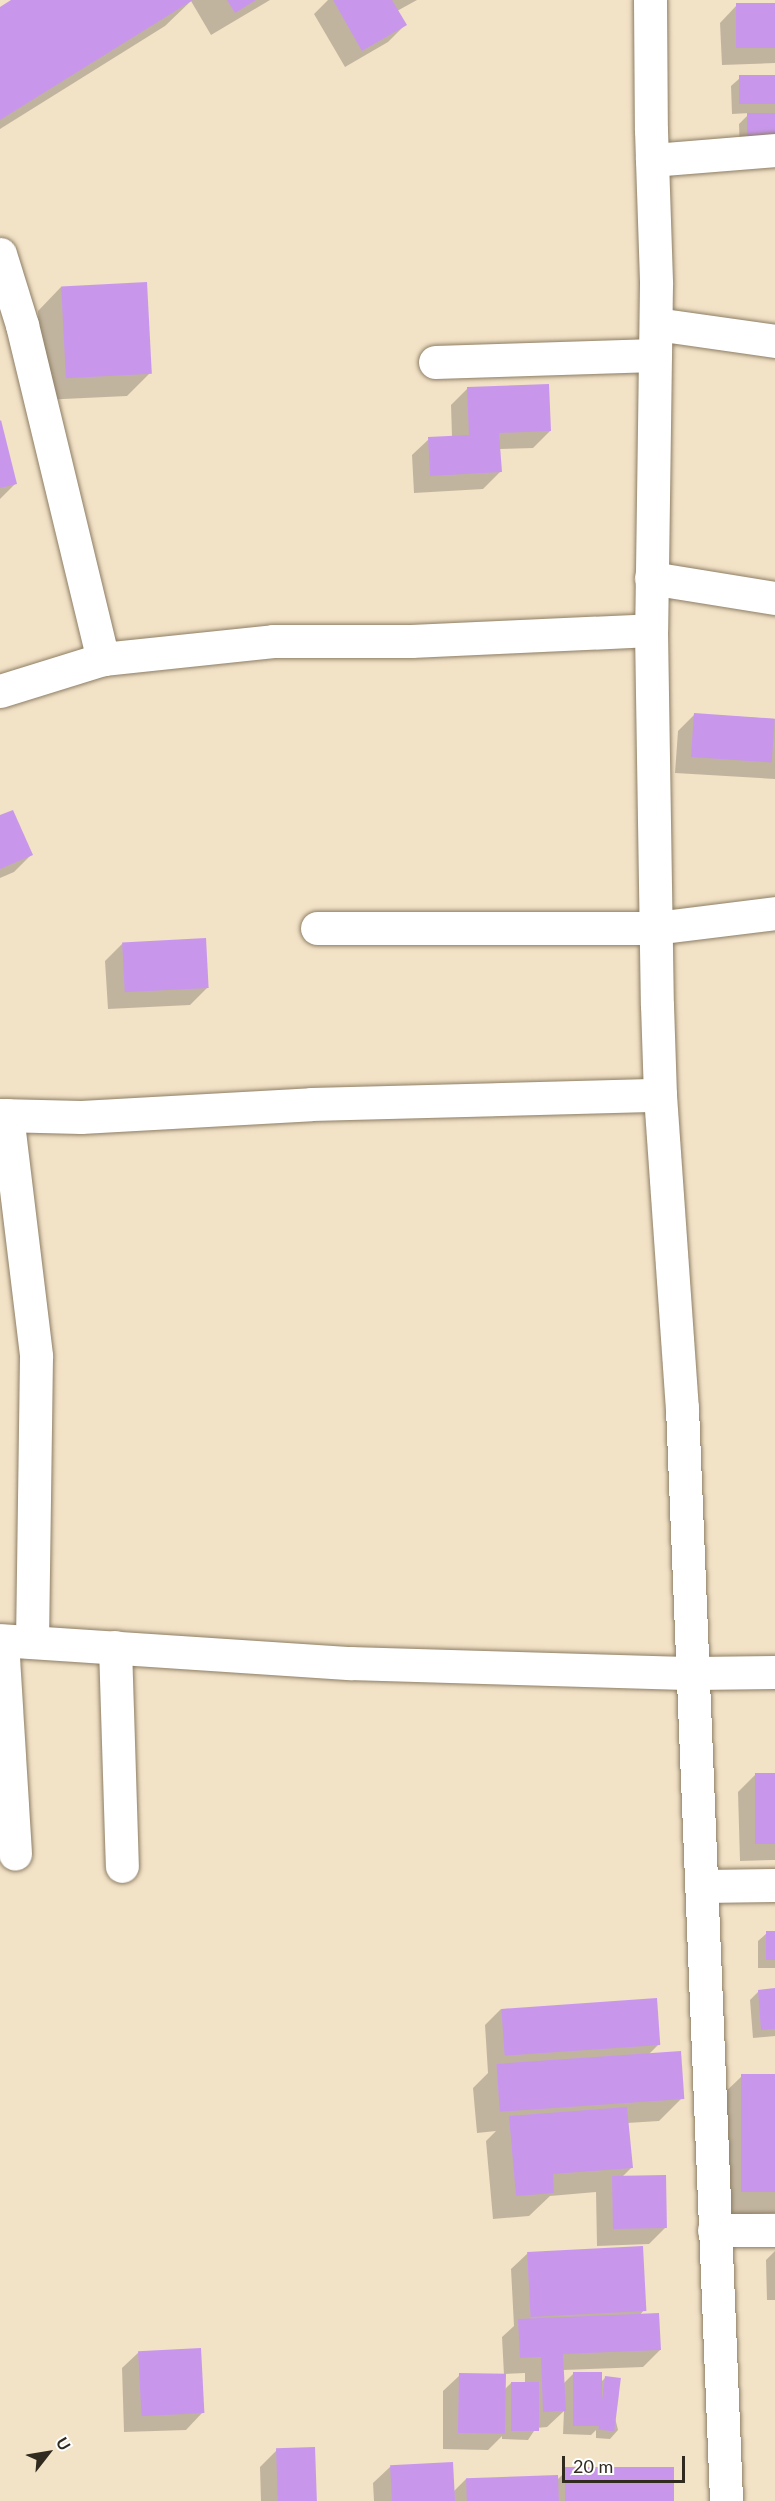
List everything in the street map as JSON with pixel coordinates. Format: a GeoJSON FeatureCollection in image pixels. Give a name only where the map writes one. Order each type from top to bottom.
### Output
{"type":"FeatureCollection","features":[{"type":"Feature","properties":{"kind":"street"},"geometry":{"type":"LineString","coordinates":[[650,0],[656,340],[651,630],[660,1095],[682,1408],[726,2501]]}},
{"type":"Feature","properties":{"kind":"street"},"geometry":{"type":"LineString","coordinates":[[652,160],[775,150]]}},
{"type":"Feature","properties":{"kind":"street"},"geometry":{"type":"LineString","coordinates":[[0,255],[22,325],[103,658]]}},
{"type":"Feature","properties":{"kind":"street"},"geometry":{"type":"LineString","coordinates":[[435,362],[656,340],[775,341]]}},
{"type":"Feature","properties":{"kind":"street"},"geometry":{"type":"LineString","coordinates":[[651,578],[775,598]]}},
{"type":"Feature","properties":{"kind":"street"},"geometry":{"type":"LineString","coordinates":[[0,691],[103,658],[273,641],[411,641],[651,630]]}},
{"type":"Feature","properties":{"kind":"street"},"geometry":{"type":"LineString","coordinates":[[317,928],[655,928],[775,913]]}},
{"type":"Feature","properties":{"kind":"street"},"geometry":{"type":"LineString","coordinates":[[15,1854],[11,1641],[36,1356],[4,1115],[81,1117],[311,1104],[660,1095]]}},
{"type":"Feature","properties":{"kind":"street"},"geometry":{"type":"LineString","coordinates":[[11,1641],[349,1663],[694,1673],[775,1672]]}},
{"type":"Feature","properties":{"kind":"street"},"geometry":{"type":"LineString","coordinates":[[115,1647],[122,1866]]}},
{"type":"Feature","properties":{"kind":"street"},"geometry":{"type":"LineString","coordinates":[[702,1886],[775,1885]]}},
{"type":"Feature","properties":{"kind":"street"},"geometry":{"type":"LineString","coordinates":[[714,2230],[775,2230]]}},
{"type":"Feature","properties":{"kind":"building"},"geometry":{"type":"Polygon","coordinates":[[[11,0],[193,0],[0,120],[0,7],[11,0]]]}},
{"type":"Feature","properties":{"kind":"building"},"geometry":{"type":"Polygon","coordinates":[[[227,0],[256,0],[235,13],[227,0]]]}},
{"type":"Feature","properties":{"kind":"building"},"geometry":{"type":"Polygon","coordinates":[[[333,0],[392,0],[407,25],[362,51],[333,0]]]}},
{"type":"Feature","properties":{"kind":"building"},"geometry":{"type":"Polygon","coordinates":[[[736,3],[775,3],[775,48],[736,48],[736,3]]]}},
{"type":"Feature","properties":{"kind":"building"},"geometry":{"type":"Polygon","coordinates":[[[739,75],[775,75],[775,104],[739,104],[739,75]]]}},
{"type":"Feature","properties":{"kind":"building"},"geometry":{"type":"Polygon","coordinates":[[[747,113],[775,113],[775,145],[747,145],[747,113]]]}},
{"type":"Feature","properties":{"kind":"building"},"geometry":{"type":"Polygon","coordinates":[[[147,282],[152,374],[66,378],[61,287],[147,282]]]}},
{"type":"Feature","properties":{"kind":"building"},"geometry":{"type":"Polygon","coordinates":[[[549,384],[551,431],[499,433],[502,472],[430,476],[428,437],[469,435],[467,387],[549,384]]]}},
{"type":"Feature","properties":{"kind":"building"},"geometry":{"type":"Polygon","coordinates":[[[0,421],[17,484],[0,488],[0,421]]]}},
{"type":"Feature","properties":{"kind":"building"},"geometry":{"type":"Polygon","coordinates":[[[694,713],[775,719],[772,763],[691,757],[694,713]]]}},
{"type":"Feature","properties":{"kind":"building"},"geometry":{"type":"Polygon","coordinates":[[[13,810],[33,855],[0,869],[0,815],[13,810]]]}},
{"type":"Feature","properties":{"kind":"building"},"geometry":{"type":"Polygon","coordinates":[[[206,938],[209,988],[125,992],[122,942],[206,938]]]}},
{"type":"Feature","properties":{"kind":"building"},"geometry":{"type":"Polygon","coordinates":[[[755,1773],[775,1773],[775,1844],[755,1844],[755,1773]]]}},
{"type":"Feature","properties":{"kind":"building"},"geometry":{"type":"Polygon","coordinates":[[[766,1931],[775,1931],[775,1960],[766,1960],[766,1931]]]}},
{"type":"Feature","properties":{"kind":"building"},"geometry":{"type":"Polygon","coordinates":[[[775,1988],[775,2029],[761,2030],[758,1990],[775,1988]]]}},
{"type":"Feature","properties":{"kind":"building"},"geometry":{"type":"Polygon","coordinates":[[[657,1998],[660,2045],[505,2056],[501,2009],[657,1998]]]}},
{"type":"Feature","properties":{"kind":"building"},"geometry":{"type":"Polygon","coordinates":[[[681,2051],[684,2099],[500,2112],[496,2064],[681,2051]]]}},
{"type":"Feature","properties":{"kind":"building"},"geometry":{"type":"Polygon","coordinates":[[[741,2074],[775,2074],[775,2192],[741,2192],[741,2074]]]}},
{"type":"Feature","properties":{"kind":"building"},"geometry":{"type":"Polygon","coordinates":[[[627,2107],[633,2168],[553,2174],[554,2193],[516,2196],[509,2116],[627,2107]]]}},
{"type":"Feature","properties":{"kind":"building"},"geometry":{"type":"Polygon","coordinates":[[[666,2175],[667,2228],[613,2229],[612,2176],[666,2175]]]}},
{"type":"Feature","properties":{"kind":"building"},"geometry":{"type":"Polygon","coordinates":[[[643,2246],[646,2311],[531,2317],[527,2252],[643,2246]]]}},
{"type":"Feature","properties":{"kind":"building"},"geometry":{"type":"Polygon","coordinates":[[[659,2313],[661,2350],[563,2354],[566,2411],[543,2412],[541,2357],[520,2358],[518,2319],[659,2313]]]}},
{"type":"Feature","properties":{"kind":"building"},"geometry":{"type":"Polygon","coordinates":[[[201,2348],[204,2413],[141,2416],[138,2351],[201,2348]]]}},
{"type":"Feature","properties":{"kind":"building"},"geometry":{"type":"Polygon","coordinates":[[[573,2372],[602,2372],[602,2426],[573,2426],[573,2372]]]}},
{"type":"Feature","properties":{"kind":"building"},"geometry":{"type":"Polygon","coordinates":[[[459,2373],[506,2374],[505,2434],[458,2433],[459,2373]]]}},
{"type":"Feature","properties":{"kind":"building"},"geometry":{"type":"Polygon","coordinates":[[[605,2376],[621,2378],[614,2432],[598,2430],[605,2376]]]}},
{"type":"Feature","properties":{"kind":"building"},"geometry":{"type":"Polygon","coordinates":[[[511,2382],[539,2382],[539,2431],[511,2431],[511,2382]]]}},
{"type":"Feature","properties":{"kind":"building"},"geometry":{"type":"Polygon","coordinates":[[[315,2447],[317,2501],[278,2501],[276,2448],[315,2447]]]}},
{"type":"Feature","properties":{"kind":"building"},"geometry":{"type":"Polygon","coordinates":[[[453,2462],[455,2501],[392,2501],[390,2465],[453,2462]]]}},
{"type":"Feature","properties":{"kind":"building"},"geometry":{"type":"Polygon","coordinates":[[[565,2467],[674,2467],[674,2501],[565,2501],[565,2467]]]}},
{"type":"Feature","properties":{"kind":"building"},"geometry":{"type":"Polygon","coordinates":[[[558,2475],[559,2501],[467,2501],[466,2478],[558,2475]]]}}]}
